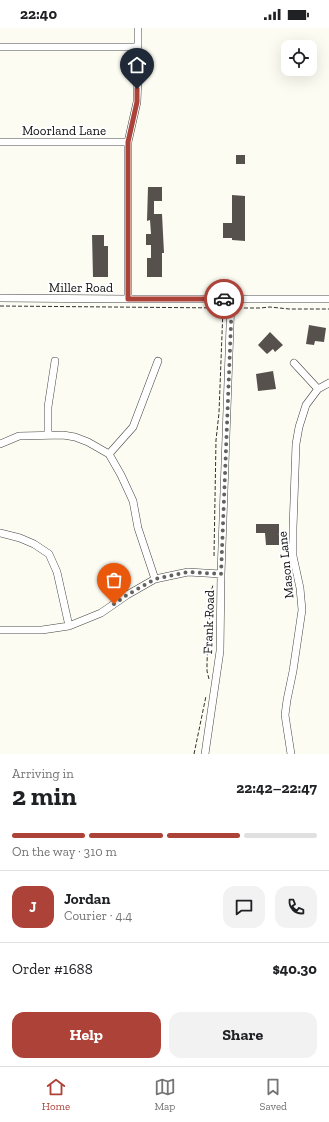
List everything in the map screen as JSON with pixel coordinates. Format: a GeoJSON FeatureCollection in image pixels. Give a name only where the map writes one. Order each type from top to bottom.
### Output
{"type":"FeatureCollection","features":[{"type":"Feature","properties":{"kind":"street"},"geometry":{"type":"LineString","coordinates":[[128,299],[128,142],[137,102],[138,28]]}},
{"type":"Feature","properties":{"kind":"street"},"geometry":{"type":"LineString","coordinates":[[0,47],[138,47]]}},
{"type":"Feature","properties":{"kind":"street","name":"Moorland Lane"},"geometry":{"type":"LineString","coordinates":[[0,142],[128,142]]}},
{"type":"Feature","properties":{"kind":"street","name":"Miller Road"},"geometry":{"type":"LineString","coordinates":[[0,298],[329,299]]}},
{"type":"Feature","properties":{"kind":"street","name":"Frank Road"},"geometry":{"type":"LineString","coordinates":[[205,754],[220,650],[218,573],[232,299]]}},
{"type":"Feature","properties":{"kind":"street"},"geometry":{"type":"LineString","coordinates":[[48,435],[48,407],[55,361]]}},
{"type":"Feature","properties":{"kind":"street"},"geometry":{"type":"LineString","coordinates":[[109,454],[133,427],[158,361]]}},
{"type":"Feature","properties":{"kind":"street"},"geometry":{"type":"LineString","coordinates":[[294,363],[318,390]]}},
{"type":"Feature","properties":{"kind":"street","name":"Mason Lane"},"geometry":{"type":"LineString","coordinates":[[291,754],[285,715],[302,610],[300,588],[293,549],[292,528],[296,444],[299,427],[306,405],[318,390],[329,383]]}},
{"type":"Feature","properties":{"kind":"street"},"geometry":{"type":"LineString","coordinates":[[0,444],[18,436],[64,435],[88,442],[109,454],[133,501],[138,528],[155,579]]}},
{"type":"Feature","properties":{"kind":"street"},"geometry":{"type":"LineString","coordinates":[[0,533],[20,538],[34,544],[49,554],[57,572],[69,626]]}},
{"type":"Feature","properties":{"kind":"street"},"geometry":{"type":"LineString","coordinates":[[0,630],[42,630],[69,626],[101,613],[127,595],[155,579],[188,572],[218,573]]}},
{"type":"Feature","properties":{"kind":"path"},"geometry":{"type":"LineString","coordinates":[[0,306],[270,307],[289,309],[329,309]]}},
{"type":"Feature","properties":{"kind":"path"},"geometry":{"type":"LineString","coordinates":[[214,557],[216,440],[219,413],[223,308]]}},
{"type":"Feature","properties":{"kind":"path"},"geometry":{"type":"LineString","coordinates":[[209,681],[207,671],[211,592],[218,573]]}},
{"type":"Feature","properties":{"kind":"path"},"geometry":{"type":"LineString","coordinates":[[194,754],[208,690]]}},
{"type":"Feature","properties":{"kind":"building"},"geometry":{"type":"Polygon","coordinates":[[[236,155],[245,155],[245,164],[236,164],[236,155]]]}},
{"type":"Feature","properties":{"kind":"building"},"geometry":{"type":"Polygon","coordinates":[[[148,187],[162,187],[162,201],[154,201],[154,214],[162,214],[164,253],[162,253],[162,277],[147,277],[147,258],[151,258],[151,245],[146,245],[146,234],[151,234],[150,220],[147,221],[148,187]]]}},
{"type":"Feature","properties":{"kind":"building"},"geometry":{"type":"Polygon","coordinates":[[[232,195],[245,196],[245,241],[232,240],[232,238],[223,238],[223,223],[232,223],[232,195]]]}},
{"type":"Feature","properties":{"kind":"building"},"geometry":{"type":"Polygon","coordinates":[[[92,235],[104,235],[104,246],[108,246],[108,277],[93,277],[92,235]]]}},
{"type":"Feature","properties":{"kind":"building"},"geometry":{"type":"Polygon","coordinates":[[[309,325],[326,328],[324,342],[315,341],[314,345],[306,344],[309,325]]]}},
{"type":"Feature","properties":{"kind":"building"},"geometry":{"type":"Polygon","coordinates":[[[270,332],[283,345],[275,352],[273,349],[267,354],[258,345],[270,332]]]}},
{"type":"Feature","properties":{"kind":"building"},"geometry":{"type":"Polygon","coordinates":[[[273,371],[276,389],[258,391],[256,374],[273,371]]]}},
{"type":"Feature","properties":{"kind":"building"},"geometry":{"type":"Polygon","coordinates":[[[256,524],[279,524],[279,545],[266,545],[265,533],[256,533],[256,524]]]}},
{"type":"Feature","properties":{"kind":"way so far"},"geometry":{"type":"LineString","coordinates":[[114,604],[155,579],[188,572],[221,574],[232,299],[224,299]]}},
{"type":"Feature","properties":{"kind":"route"},"geometry":{"type":"LineString","coordinates":[[137,89],[137,102],[128,142],[128,299],[224,299]]}}]}
